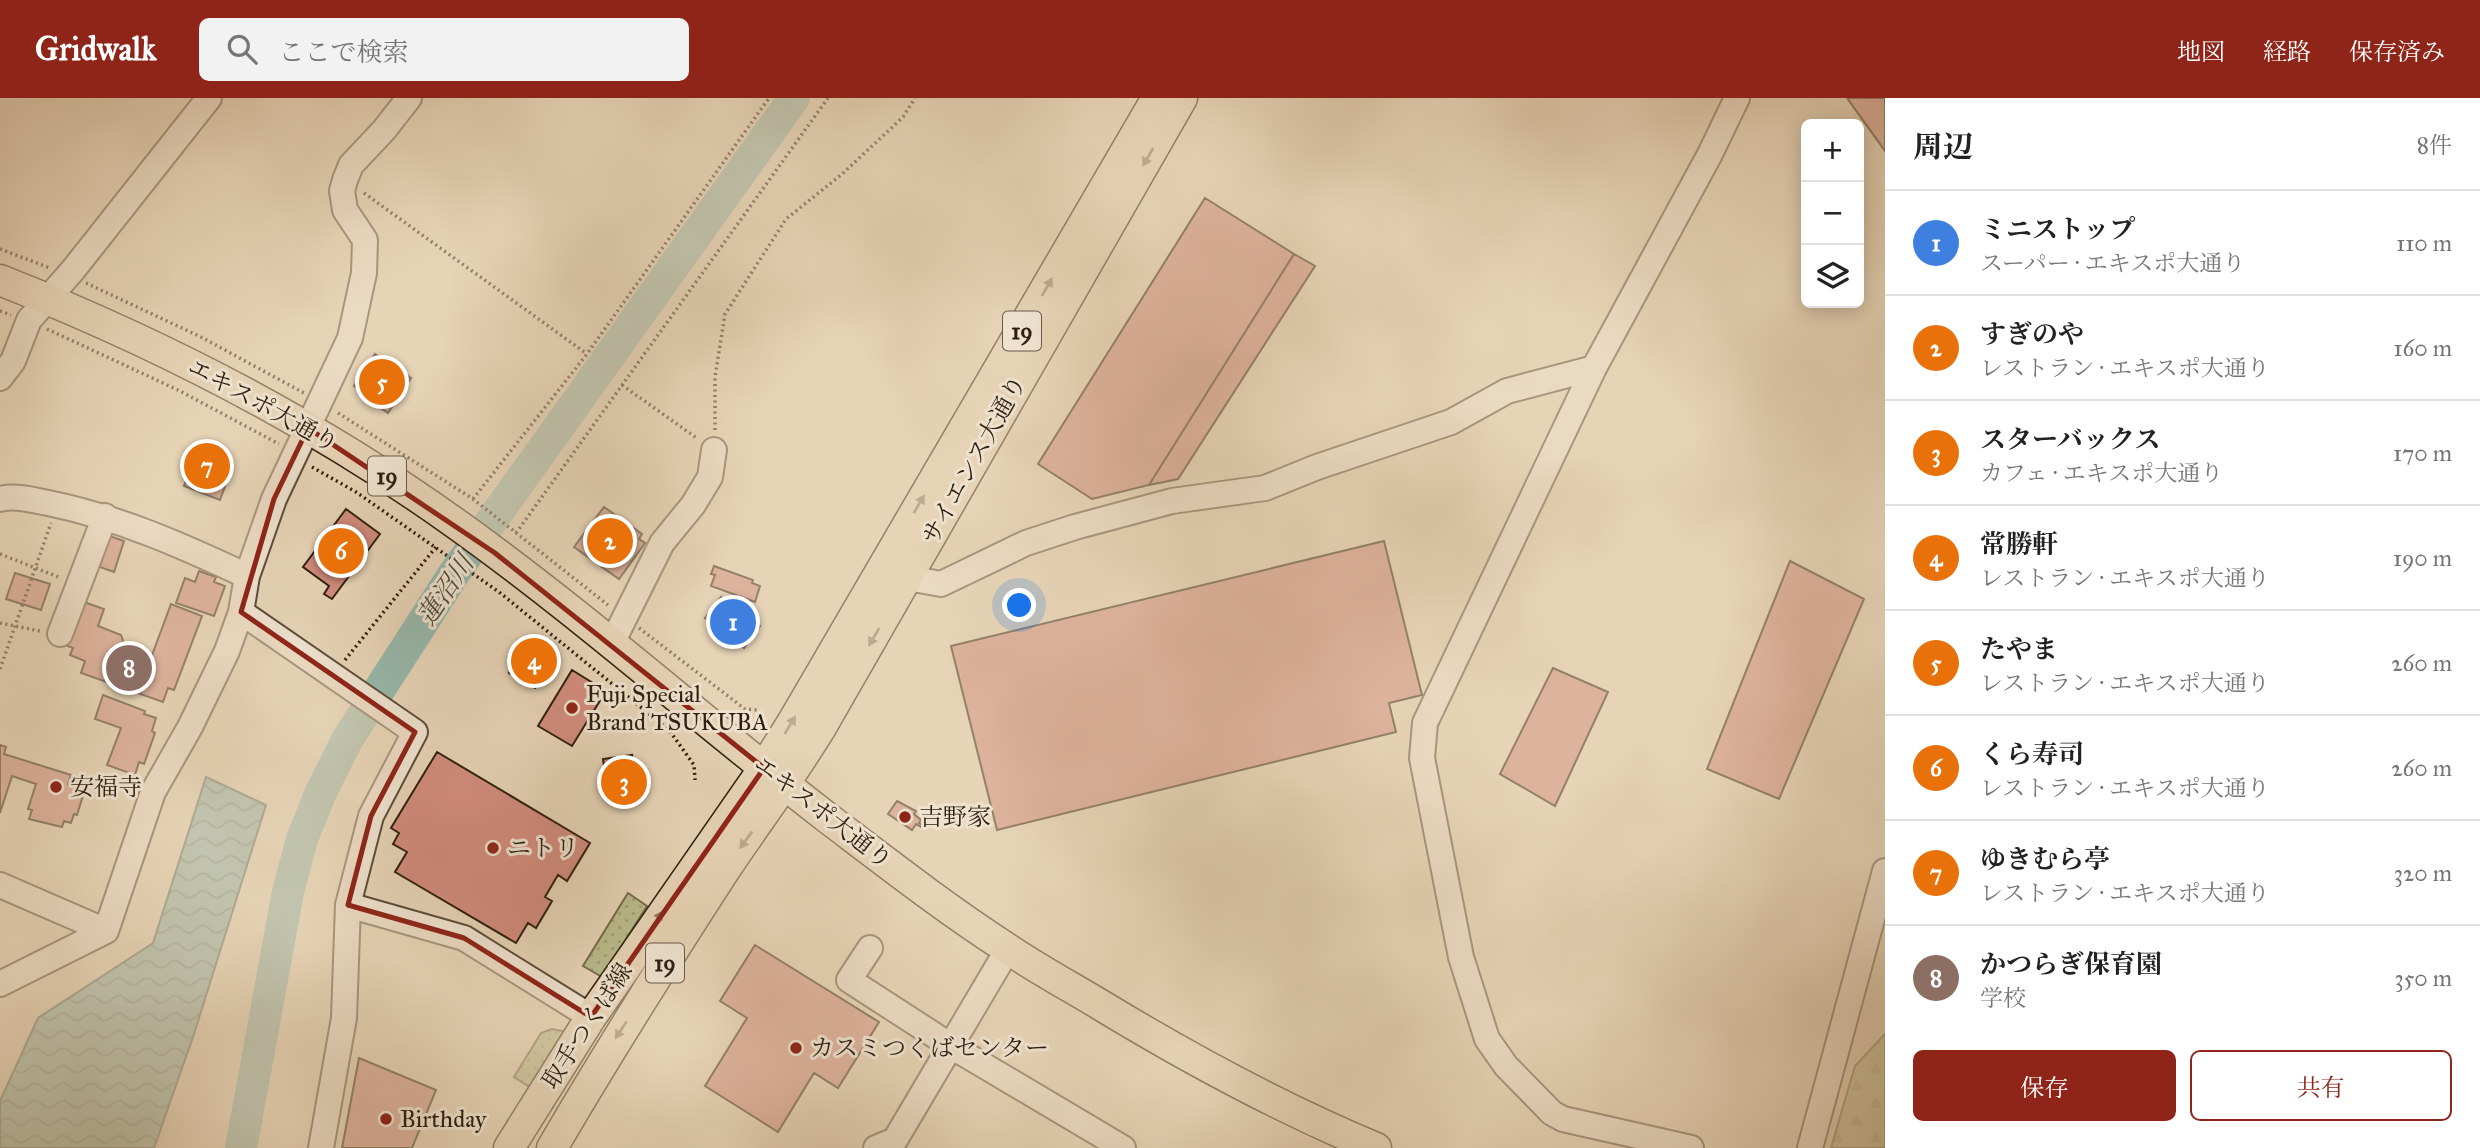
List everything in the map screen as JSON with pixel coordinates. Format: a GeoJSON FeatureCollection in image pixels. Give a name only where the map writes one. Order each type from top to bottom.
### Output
{"type":"FeatureCollection","features":[{"type":"Feature","properties":{"kind":"main road","name":"サイエンス大通り"},"geometry":{"type":"LineString","coordinates":[[897,570],[1157,98]]}},
{"type":"Feature","properties":{"kind":"main road","name":"サイエンス大通り"},"geometry":{"type":"LineString","coordinates":[[775,776],[897,570],[1033,354],[1182,98]]}},
{"type":"Feature","properties":{"kind":"main road","name":"エキスポ大通り"},"geometry":{"type":"LineString","coordinates":[[0,279],[38,309],[158,349],[308,428],[460,526],[509,539],[611,645],[830,819],[1008,950],[1240,1084],[1376,1148]]}},
{"type":"Feature","properties":{"kind":"main road","name":"取手つくば線"},"geometry":{"type":"LineString","coordinates":[[509,1148],[591,1017],[775,776]]}},
{"type":"Feature","properties":{"kind":"main road","name":"取手つくば線"},"geometry":{"type":"LineString","coordinates":[[552,1148],[612,1044],[727,868],[775,776]]}},
{"type":"Feature","properties":{"kind":"street"},"geometry":{"type":"LineString","coordinates":[[0,378],[13,361],[38,309],[73,270],[209,98]]}},
{"type":"Feature","properties":{"kind":"street"},"geometry":{"type":"LineString","coordinates":[[0,984],[106,931],[153,792],[190,727],[227,651],[241,612],[247,576],[274,499],[350,338],[364,273],[365,240],[345,210],[342,191],[345,180],[351,165],[409,98]]}},
{"type":"Feature","properties":{"kind":"street"},"geometry":{"type":"LineString","coordinates":[[1691,1148],[1563,1119],[1552,1114],[1506,1066],[1487,1039],[1461,957],[1422,758],[1425,723],[1594,368],[1710,154],[1737,98]]}},
{"type":"Feature","properties":{"kind":"street"},"geometry":{"type":"LineString","coordinates":[[897,570],[941,584],[1026,543],[1172,501],[1265,488],[1317,467],[1451,422],[1507,391],[1594,368]]}},
{"type":"Feature","properties":{"kind":"street"},"geometry":{"type":"LineString","coordinates":[[611,645],[662,543],[693,505],[710,477],[714,450]]}},
{"type":"Feature","properties":{"kind":"street"},"geometry":{"type":"LineString","coordinates":[[0,499],[28,499],[105,516],[247,576]]}},
{"type":"Feature","properties":{"kind":"street"},"geometry":{"type":"LineString","coordinates":[[60,634],[105,516]]}},
{"type":"Feature","properties":{"kind":"street"},"geometry":{"type":"LineString","coordinates":[[241,612],[344,676],[415,732],[371,816],[348,905],[344,1018],[321,1148]]}},
{"type":"Feature","properties":{"kind":"street"},"geometry":{"type":"LineString","coordinates":[[1810,1148],[1885,871]]}},
{"type":"Feature","properties":{"kind":"street"},"geometry":{"type":"LineString","coordinates":[[0,885],[106,931]]}},
{"type":"Feature","properties":{"kind":"street"},"geometry":{"type":"LineString","coordinates":[[348,905],[464,938],[591,1017]]}},
{"type":"Feature","properties":{"kind":"street"},"geometry":{"type":"LineString","coordinates":[[870,947],[849,981],[951,1046],[1123,1148]]}},
{"type":"Feature","properties":{"kind":"street"},"geometry":{"type":"LineString","coordinates":[[876,1148],[895,1140],[1008,950]]}},
{"type":"Feature","properties":{"kind":"path"},"geometry":{"type":"LineString","coordinates":[[460,526],[473,500],[587,354],[769,98]]}},
{"type":"Feature","properties":{"kind":"path"},"geometry":{"type":"LineString","coordinates":[[473,500],[509,539],[828,98]]}},
{"type":"Feature","properties":{"kind":"path"},"geometry":{"type":"LineString","coordinates":[[714,450],[715,377],[725,314],[786,219],[841,175],[894,126],[915,98]]}},
{"type":"Feature","properties":{"kind":"path"},"geometry":{"type":"LineString","coordinates":[[345,180],[587,354]]}},
{"type":"Feature","properties":{"kind":"path"},"geometry":{"type":"LineString","coordinates":[[0,311],[38,309],[178,390],[276,442],[284,453],[321,470],[356,492],[481,579],[669,730],[694,765],[695,780]]}},
{"type":"Feature","properties":{"kind":"path"},"geometry":{"type":"LineString","coordinates":[[622,385],[714,450]]}},
{"type":"Feature","properties":{"kind":"path"},"geometry":{"type":"LineString","coordinates":[[0,669],[57,505]]}},
{"type":"Feature","properties":{"kind":"path"},"geometry":{"type":"LineString","coordinates":[[344,676],[436,547]]}},
{"type":"Feature","properties":{"kind":"path"},"geometry":{"type":"LineString","coordinates":[[0,554],[79,584]]}},
{"type":"Feature","properties":{"kind":"path"},"geometry":{"type":"LineString","coordinates":[[0,623],[60,634]]}},
{"type":"Feature","properties":{"kind":"highlighted area"},"geometry":{"type":"Polygon","coordinates":[[[308,428],[495,553],[764,768],[591,1017],[464,938],[348,905],[371,816],[415,732],[241,612],[274,499],[308,428]]]}},
{"type":"Feature","properties":{"kind":"green space"},"geometry":{"type":"Polygon","coordinates":[[[628,893],[647,906],[602,977],[583,966],[628,893]]]}},
{"type":"Feature","properties":{"kind":"green space"},"geometry":{"type":"Polygon","coordinates":[[[552,1029],[566,1032],[531,1088],[514,1077],[541,1033],[552,1029]]]}},
{"type":"Feature","properties":{"kind":"green space"},"geometry":{"type":"Polygon","coordinates":[[[1885,1034],[1885,1148],[1831,1148],[1855,1066],[1885,1034]]]}},
{"type":"Feature","properties":{"kind":"water"},"geometry":{"type":"Polygon","coordinates":[[[206,777],[266,805],[194,1034],[154,1148],[0,1148],[0,1101],[38,1018],[153,943],[206,777]]]}},
{"type":"Feature","properties":{"kind":"building"},"geometry":{"type":"Polygon","coordinates":[[[1847,98],[1885,98],[1885,151],[1864,119],[1847,98]]]}},
{"type":"Feature","properties":{"kind":"building"},"geometry":{"type":"Polygon","coordinates":[[[1205,198],[1294,254],[1149,485],[1092,499],[1038,464],[1205,198]]]}},
{"type":"Feature","properties":{"kind":"building"},"geometry":{"type":"Polygon","coordinates":[[[1294,254],[1315,266],[1178,479],[1149,485],[1294,254]]]}},
{"type":"Feature","properties":{"kind":"building"},"geometry":{"type":"Polygon","coordinates":[[[375,354],[411,378],[388,413],[354,386],[375,354]]]}},
{"type":"Feature","properties":{"kind":"building"},"geometry":{"type":"Polygon","coordinates":[[[200,445],[227,455],[218,477],[227,481],[220,500],[184,486],[200,445]]]}},
{"type":"Feature","properties":{"kind":"building"},"geometry":{"type":"Polygon","coordinates":[[[604,507],[642,534],[639,539],[645,543],[619,579],[574,547],[604,507]]]}},
{"type":"Feature","properties":{"kind":"building"},"geometry":{"type":"Polygon","coordinates":[[[346,509],[380,534],[332,599],[324,594],[329,586],[303,567],[346,509]]]}},
{"type":"Feature","properties":{"kind":"building"},"geometry":{"type":"Polygon","coordinates":[[[104,534],[124,541],[114,572],[94,565],[104,534]]]}},
{"type":"Feature","properties":{"kind":"building"},"geometry":{"type":"Polygon","coordinates":[[[1384,541],[1422,695],[1389,703],[1396,732],[997,830],[951,646],[1384,541]]]}},
{"type":"Feature","properties":{"kind":"building"},"geometry":{"type":"Polygon","coordinates":[[[1790,561],[1864,599],[1779,799],[1707,769],[1790,561]]]}},
{"type":"Feature","properties":{"kind":"building"},"geometry":{"type":"Polygon","coordinates":[[[714,566],[753,580],[752,583],[760,586],[755,602],[711,586],[715,575],[711,574],[714,566]]]}},
{"type":"Feature","properties":{"kind":"building"},"geometry":{"type":"Polygon","coordinates":[[[199,571],[216,577],[214,582],[225,586],[214,616],[176,603],[185,578],[195,582],[199,571]]]}},
{"type":"Feature","properties":{"kind":"building"},"geometry":{"type":"Polygon","coordinates":[[[15,573],[50,584],[41,610],[6,599],[15,573]]]}},
{"type":"Feature","properties":{"kind":"building"},"geometry":{"type":"Polygon","coordinates":[[[721,597],[760,626],[744,648],[705,618],[721,597]]]}},
{"type":"Feature","properties":{"kind":"building"},"geometry":{"type":"Polygon","coordinates":[[[81,601],[104,609],[98,626],[121,635],[121,656],[148,666],[171,604],[202,616],[174,690],[168,688],[163,702],[81,673],[85,661],[70,655],[73,648],[65,645],[81,601]]]}},
{"type":"Feature","properties":{"kind":"building"},"geometry":{"type":"Polygon","coordinates":[[[528,640],[554,655],[548,666],[552,669],[544,683],[539,681],[535,688],[509,673],[528,640]]]}},
{"type":"Feature","properties":{"kind":"building"},"geometry":{"type":"Polygon","coordinates":[[[1553,668],[1608,692],[1555,806],[1500,774],[1553,668]]]}},
{"type":"Feature","properties":{"kind":"building","name":"Fuji Special Brand TSUKUBA"},"geometry":{"type":"Polygon","coordinates":[[[572,670],[606,691],[572,746],[538,726],[572,670]]]}},
{"type":"Feature","properties":{"kind":"building"},"geometry":{"type":"Polygon","coordinates":[[[103,695],[156,718],[152,731],[155,733],[144,764],[139,762],[135,775],[107,765],[121,728],[95,719],[103,695]]]}},
{"type":"Feature","properties":{"kind":"building","name":"安福寺"},"geometry":{"type":"Polygon","coordinates":[[[0,745],[6,747],[4,754],[71,775],[68,784],[85,789],[77,815],[74,814],[71,823],[64,821],[62,827],[29,819],[32,810],[28,809],[36,784],[12,776],[0,813],[0,745]]]}},
{"type":"Feature","properties":{"kind":"building","name":"ニトリ"},"geometry":{"type":"Polygon","coordinates":[[[437,752],[590,843],[567,881],[558,875],[545,897],[552,901],[536,928],[528,923],[516,943],[395,872],[407,852],[393,844],[399,833],[391,828],[437,752]]]}},
{"type":"Feature","properties":{"kind":"building"},"geometry":{"type":"Polygon","coordinates":[[[632,755],[637,793],[618,796],[617,791],[613,792],[610,773],[605,773],[603,759],[632,755]]]}},
{"type":"Feature","properties":{"kind":"building","name":"吉野家"},"geometry":{"type":"Polygon","coordinates":[[[897,801],[916,811],[914,814],[921,820],[921,827],[916,824],[912,830],[888,814],[897,801]]]}},
{"type":"Feature","properties":{"kind":"building","name":"カスミつくばセンター"},"geometry":{"type":"Polygon","coordinates":[[[755,945],[879,1022],[838,1088],[814,1073],[778,1132],[705,1086],[747,1018],[720,1001],[755,945]]]}},
{"type":"Feature","properties":{"kind":"building","name":"Birthday"},"geometry":{"type":"Polygon","coordinates":[[[359,1058],[436,1090],[412,1148],[342,1148],[359,1058]]]}},
{"type":"Feature","properties":{"kind":"waterway","name":"蓮沼川"},"geometry":{"type":"LineString","coordinates":[[241,1148],[288,892],[302,839],[321,792],[347,740],[455,572],[794,98]]}},
{"type":"Feature","properties":{"kind":"place","name":"たやま"},"geometry":{"type":"Point","coordinates":[382,382]}},
{"type":"Feature","properties":{"kind":"place","name":"ゆきむら亭"},"geometry":{"type":"Point","coordinates":[207,466]}},
{"type":"Feature","properties":{"kind":"place","name":"すぎのや"},"geometry":{"type":"Point","coordinates":[610,541]}},
{"type":"Feature","properties":{"kind":"place","name":"くら寿司"},"geometry":{"type":"Point","coordinates":[341,551]}},
{"type":"Feature","properties":{"kind":"place","name":"ミニストップ"},"geometry":{"type":"Point","coordinates":[733,622]}},
{"type":"Feature","properties":{"kind":"place","name":"常勝軒"},"geometry":{"type":"Point","coordinates":[534,661]}},
{"type":"Feature","properties":{"kind":"place","name":"かつらぎ保育園"},"geometry":{"type":"Point","coordinates":[129,668]}},
{"type":"Feature","properties":{"kind":"place","name":"Fuji Special Brand TSUKUBA"},"geometry":{"type":"Point","coordinates":[572,708]}},
{"type":"Feature","properties":{"kind":"place","name":"スターバックス"},"geometry":{"type":"Point","coordinates":[624,782]}},
{"type":"Feature","properties":{"kind":"place","name":"安福寺"},"geometry":{"type":"Point","coordinates":[56,787]}},
{"type":"Feature","properties":{"kind":"place","name":"吉野家"},"geometry":{"type":"Point","coordinates":[905,817]}},
{"type":"Feature","properties":{"kind":"place","name":"ニトリ"},"geometry":{"type":"Point","coordinates":[493,848]}},
{"type":"Feature","properties":{"kind":"place","name":"カスミつくばセンター"},"geometry":{"type":"Point","coordinates":[796,1048]}},
{"type":"Feature","properties":{"kind":"place","name":"Birthday"},"geometry":{"type":"Point","coordinates":[386,1119]}}]}
